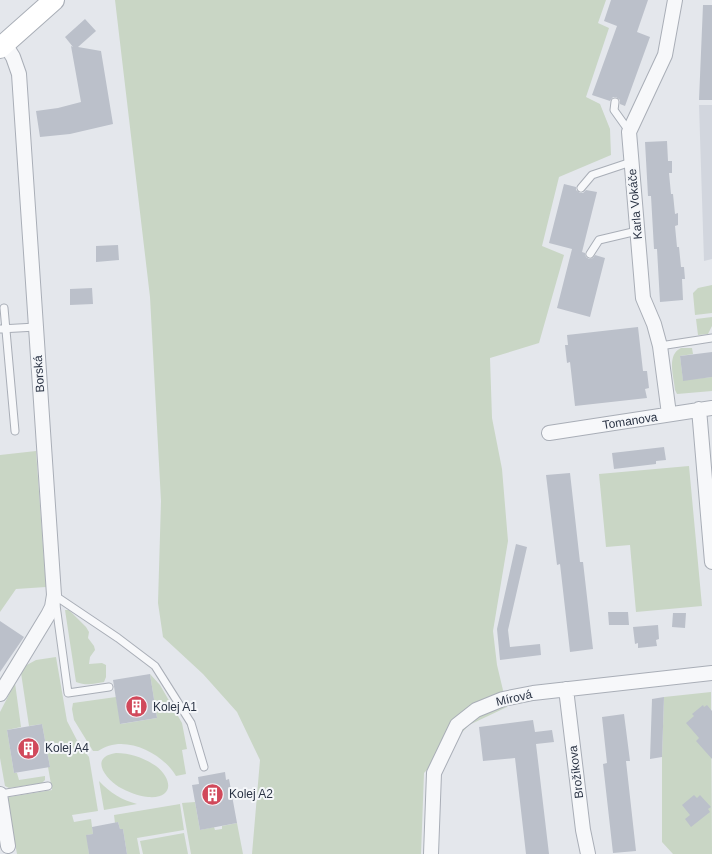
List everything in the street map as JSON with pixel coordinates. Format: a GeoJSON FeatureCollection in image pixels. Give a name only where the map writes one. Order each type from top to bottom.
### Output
{"type":"FeatureCollection","features":[{"type":"Feature","properties":{"kind":"street","name":"Borská"},"geometry":{"type":"LineString","coordinates":[[0,694],[48,615],[52,607],[54,595],[19,74],[14,57],[3,46],[54,0]]}},
{"type":"Feature","properties":{"kind":"street","name":"Karla Vokáče"},"geometry":{"type":"LineString","coordinates":[[669,414],[660,346],[654,324],[643,298],[629,132],[665,56],[675,0]]}},
{"type":"Feature","properties":{"kind":"street","name":"Tomanova"},"geometry":{"type":"LineString","coordinates":[[549,433],[706,409]]}},
{"type":"Feature","properties":{"kind":"street"},"geometry":{"type":"LineString","coordinates":[[706,409],[712,562]]}},
{"type":"Feature","properties":{"kind":"street","name":"Mírová"},"geometry":{"type":"LineString","coordinates":[[431,854],[434,773],[457,725],[476,710],[503,699],[533,693],[712,673]]}},
{"type":"Feature","properties":{"kind":"street","name":"Brožíkova"},"geometry":{"type":"LineString","coordinates":[[566,689],[583,830],[588,854]]}},
{"type":"Feature","properties":{"kind":"street"},"geometry":{"type":"LineString","coordinates":[[0,794],[8,846]]}},
{"type":"Feature","properties":{"kind":"lane"},"geometry":{"type":"LineString","coordinates":[[615,102],[614,110],[629,132]]}},
{"type":"Feature","properties":{"kind":"lane"},"geometry":{"type":"LineString","coordinates":[[581,188],[592,176],[631,162]]}},
{"type":"Feature","properties":{"kind":"lane"},"geometry":{"type":"LineString","coordinates":[[590,254],[598,240],[637,231]]}},
{"type":"Feature","properties":{"kind":"lane"},"geometry":{"type":"LineString","coordinates":[[4,308],[3,329],[15,431]]}},
{"type":"Feature","properties":{"kind":"lane"},"geometry":{"type":"LineString","coordinates":[[3,329],[36,327]]}},
{"type":"Feature","properties":{"kind":"lane"},"geometry":{"type":"LineString","coordinates":[[660,346],[712,338]]}},
{"type":"Feature","properties":{"kind":"lane"},"geometry":{"type":"LineString","coordinates":[[54,595],[68,693],[109,687]]}},
{"type":"Feature","properties":{"kind":"lane"},"geometry":{"type":"LineString","coordinates":[[54,595],[156,666],[191,723],[204,767]]}},
{"type":"Feature","properties":{"kind":"lane"},"geometry":{"type":"LineString","coordinates":[[0,794],[48,786]]}},
{"type":"Feature","properties":{"kind":"shaded area"},"geometry":{"type":"Polygon","coordinates":[[[699,105],[712,105],[712,259],[704,261],[699,105]]]}},
{"type":"Feature","properties":{"kind":"green space"},"geometry":{"type":"Polygon","coordinates":[[[115,0],[606,0],[598,23],[609,28],[586,97],[600,104],[610,129],[611,155],[559,177],[542,246],[564,255],[539,343],[490,358],[492,418],[502,469],[508,541],[493,631],[497,665],[507,707],[469,725],[424,773],[421,854],[252,854],[260,760],[237,712],[203,674],[163,637],[158,603],[161,501],[150,297],[115,0]]]}},
{"type":"Feature","properties":{"kind":"green space"},"geometry":{"type":"Polygon","coordinates":[[[712,285],[712,313],[695,315],[693,293],[698,288],[712,285]]]}},
{"type":"Feature","properties":{"kind":"green space"},"geometry":{"type":"Polygon","coordinates":[[[712,317],[712,326],[708,334],[698,335],[696,319],[712,317]]]}},
{"type":"Feature","properties":{"kind":"green space"},"geometry":{"type":"Polygon","coordinates":[[[681,348],[692,348],[693,354],[680,356],[683,380],[712,377],[712,391],[677,394],[672,361],[676,351],[681,348]]]}},
{"type":"Feature","properties":{"kind":"green space"},"geometry":{"type":"Polygon","coordinates":[[[36,451],[46,587],[16,589],[0,612],[0,455],[36,451]]]}},
{"type":"Feature","properties":{"kind":"green space"},"geometry":{"type":"Polygon","coordinates":[[[689,466],[702,606],[636,612],[630,545],[606,547],[599,474],[689,466]]]}},
{"type":"Feature","properties":{"kind":"green space"},"geometry":{"type":"Polygon","coordinates":[[[65,610],[69,610],[89,632],[88,638],[95,650],[90,657],[89,664],[102,663],[106,665],[104,682],[87,684],[76,682],[65,610]]]}},
{"type":"Feature","properties":{"kind":"green space"},"geometry":{"type":"Polygon","coordinates":[[[56,657],[67,721],[80,746],[89,757],[98,811],[72,815],[74,822],[91,819],[93,834],[87,835],[89,854],[17,854],[7,800],[9,797],[52,790],[42,724],[29,726],[21,673],[23,667],[36,660],[56,657]]]}},
{"type":"Feature","properties":{"kind":"green space"},"geometry":{"type":"Polygon","coordinates":[[[150,674],[160,685],[182,723],[187,749],[182,750],[186,774],[176,776],[161,759],[141,748],[130,745],[119,744],[93,751],[74,720],[73,703],[116,697],[121,724],[157,718],[150,674]]]}},
{"type":"Feature","properties":{"kind":"green space"},"geometry":{"type":"Polygon","coordinates":[[[15,683],[21,727],[7,730],[14,773],[17,773],[19,780],[45,776],[45,780],[42,783],[9,788],[5,786],[0,758],[0,712],[15,683]]]}},
{"type":"Feature","properties":{"kind":"green space"},"geometry":{"type":"Polygon","coordinates":[[[711,692],[712,854],[673,854],[662,842],[664,697],[711,692]]]}},
{"type":"Feature","properties":{"kind":"green space"},"geometry":{"type":"Polygon","coordinates":[[[116,753],[137,756],[162,771],[168,782],[168,787],[163,795],[148,797],[137,795],[114,783],[105,773],[101,763],[108,755],[116,753]]]}},
{"type":"Feature","properties":{"kind":"green space"},"geometry":{"type":"Polygon","coordinates":[[[99,781],[116,796],[137,804],[104,810],[99,781]]]}},
{"type":"Feature","properties":{"kind":"green space"},"geometry":{"type":"Polygon","coordinates":[[[195,802],[200,830],[214,827],[215,830],[222,829],[222,826],[237,823],[243,854],[191,854],[182,803],[195,802]]]}},
{"type":"Feature","properties":{"kind":"green space"},"geometry":{"type":"Polygon","coordinates":[[[180,804],[184,830],[137,838],[140,854],[127,854],[123,829],[120,829],[118,822],[115,823],[114,815],[180,804]]]}},
{"type":"Feature","properties":{"kind":"green space"},"geometry":{"type":"Polygon","coordinates":[[[184,833],[188,854],[143,854],[140,841],[184,833]]]}},
{"type":"Feature","properties":{"kind":"building"},"geometry":{"type":"Polygon","coordinates":[[[611,0],[648,0],[637,32],[650,37],[625,106],[620,104],[620,100],[616,97],[613,97],[610,101],[592,95],[617,26],[604,21],[611,0]]]}},
{"type":"Feature","properties":{"kind":"building"},"geometry":{"type":"Polygon","coordinates":[[[703,5],[712,5],[712,100],[699,100],[703,5]]]}},
{"type":"Feature","properties":{"kind":"building"},"geometry":{"type":"Polygon","coordinates":[[[85,19],[96,31],[78,47],[101,51],[113,124],[70,134],[40,137],[36,111],[81,102],[71,46],[73,47],[65,37],[85,19]]]}},
{"type":"Feature","properties":{"kind":"building"},"geometry":{"type":"Polygon","coordinates":[[[667,141],[668,161],[672,161],[672,173],[669,173],[671,194],[673,194],[675,214],[678,213],[678,225],[675,226],[677,247],[679,247],[681,267],[684,267],[685,279],[682,279],[683,300],[660,302],[651,196],[648,196],[645,142],[667,141]]]}},
{"type":"Feature","properties":{"kind":"building"},"geometry":{"type":"Polygon","coordinates":[[[564,184],[576,187],[576,190],[580,193],[586,190],[597,192],[582,252],[589,259],[595,255],[605,258],[590,317],[557,308],[572,249],[549,243],[564,184]]]}},
{"type":"Feature","properties":{"kind":"building"},"geometry":{"type":"Polygon","coordinates":[[[118,245],[119,260],[96,262],[96,246],[118,245]]]}},
{"type":"Feature","properties":{"kind":"building"},"geometry":{"type":"Polygon","coordinates":[[[92,288],[93,304],[70,305],[70,289],[92,288]]]}},
{"type":"Feature","properties":{"kind":"building"},"geometry":{"type":"Polygon","coordinates":[[[638,327],[643,371],[647,371],[649,388],[645,389],[647,398],[575,406],[570,362],[567,363],[565,345],[568,345],[567,335],[638,327]]]}},
{"type":"Feature","properties":{"kind":"building"},"geometry":{"type":"Polygon","coordinates":[[[712,352],[712,377],[683,381],[680,356],[712,352]]]}},
{"type":"Feature","properties":{"kind":"building"},"geometry":{"type":"Polygon","coordinates":[[[664,447],[666,460],[656,461],[656,464],[614,469],[612,453],[664,447]]]}},
{"type":"Feature","properties":{"kind":"building"},"geometry":{"type":"Polygon","coordinates":[[[570,473],[580,562],[583,562],[593,649],[570,652],[560,564],[557,565],[546,475],[570,473]]]}},
{"type":"Feature","properties":{"kind":"building"},"geometry":{"type":"Polygon","coordinates":[[[516,544],[527,547],[508,630],[510,647],[540,644],[541,655],[500,660],[497,629],[516,544]]]}},
{"type":"Feature","properties":{"kind":"building"},"geometry":{"type":"Polygon","coordinates":[[[608,612],[628,612],[629,625],[609,625],[608,612]]]}},
{"type":"Feature","properties":{"kind":"building"},"geometry":{"type":"Polygon","coordinates":[[[673,613],[686,613],[685,628],[672,627],[673,613]]]}},
{"type":"Feature","properties":{"kind":"building"},"geometry":{"type":"Polygon","coordinates":[[[0,621],[24,637],[0,672],[0,621]]]}},
{"type":"Feature","properties":{"kind":"building"},"geometry":{"type":"Polygon","coordinates":[[[658,625],[659,639],[656,640],[657,646],[638,648],[638,643],[635,644],[633,627],[658,625]]]}},
{"type":"Feature","properties":{"kind":"building","name":"Kolej A1"},"geometry":{"type":"Polygon","coordinates":[[[150,674],[157,718],[120,724],[113,680],[150,674]]]}},
{"type":"Feature","properties":{"kind":"building"},"geometry":{"type":"Polygon","coordinates":[[[664,697],[662,757],[650,759],[652,699],[664,697]]]}},
{"type":"Feature","properties":{"kind":"building"},"geometry":{"type":"Polygon","coordinates":[[[703,705],[704,707],[707,705],[712,711],[712,759],[696,741],[699,738],[686,723],[694,716],[692,714],[703,705]]]}},
{"type":"Feature","properties":{"kind":"building"},"geometry":{"type":"Polygon","coordinates":[[[624,714],[630,761],[626,761],[636,851],[613,853],[603,764],[607,763],[602,717],[624,714]]]}},
{"type":"Feature","properties":{"kind":"building"},"geometry":{"type":"Polygon","coordinates":[[[533,720],[535,732],[552,730],[554,742],[536,744],[549,854],[526,854],[515,758],[483,761],[479,727],[533,720]]]}},
{"type":"Feature","properties":{"kind":"building","name":"Kolej A4"},"geometry":{"type":"Polygon","coordinates":[[[42,724],[50,767],[14,773],[7,730],[42,724]]]}},
{"type":"Feature","properties":{"kind":"building","name":"Kolej A2"},"geometry":{"type":"Polygon","coordinates":[[[225,772],[226,780],[229,779],[237,823],[200,830],[192,785],[199,784],[198,777],[225,772]]]}},
{"type":"Feature","properties":{"kind":"building"},"geometry":{"type":"Polygon","coordinates":[[[694,795],[697,798],[700,795],[711,807],[708,809],[710,812],[691,827],[685,819],[690,815],[682,805],[694,795]]]}},
{"type":"Feature","properties":{"kind":"building"},"geometry":{"type":"Polygon","coordinates":[[[118,822],[120,829],[123,829],[127,854],[89,854],[86,835],[93,834],[92,827],[118,822]]]}},
{"type":"Feature","properties":{"kind":"place","name":"Kolej A1"},"geometry":{"type":"Point","coordinates":[137,707]}},
{"type":"Feature","properties":{"kind":"place","name":"Kolej A4"},"geometry":{"type":"Point","coordinates":[29,748]}},
{"type":"Feature","properties":{"kind":"place","name":"Kolej A2"},"geometry":{"type":"Point","coordinates":[213,794]}}]}
